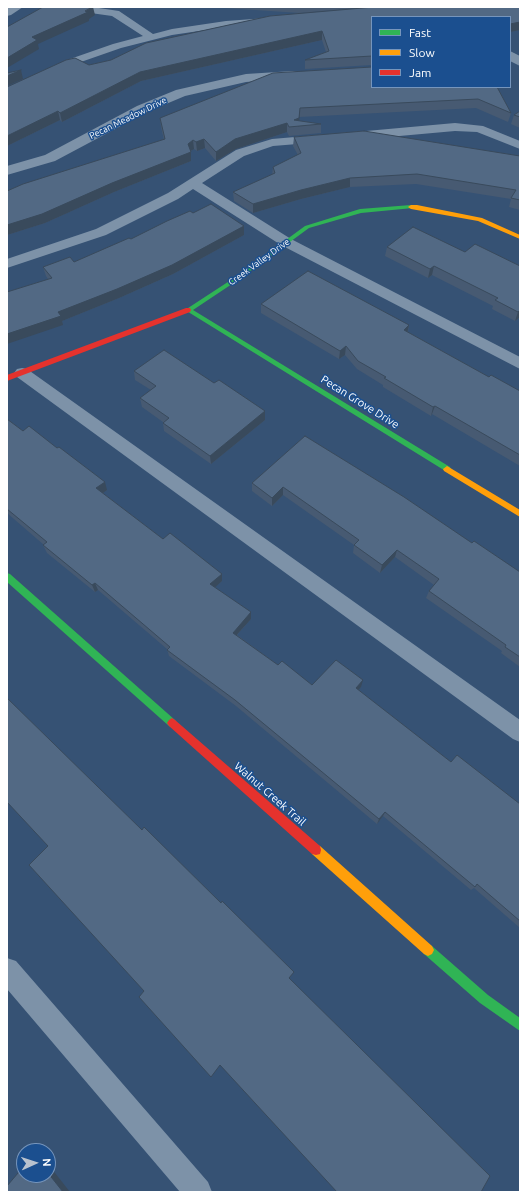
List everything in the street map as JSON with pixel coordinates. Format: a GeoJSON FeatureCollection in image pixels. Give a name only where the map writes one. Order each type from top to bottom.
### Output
{"type":"FeatureCollection","features":[{"type":"Feature","properties":{"kind":"street"},"geometry":{"type":"LineString","coordinates":[[7,13],[17,7]]}},
{"type":"Feature","properties":{"kind":"street"},"geometry":{"type":"LineString","coordinates":[[511,57],[520,62]]}},
{"type":"Feature","properties":{"kind":"street","name":"Pecan Meadow Drive"},"geometry":{"type":"LineString","coordinates":[[7,171],[50,158],[142,109],[181,93],[246,78],[309,74]]}},
{"type":"Feature","properties":{"kind":"street","name":"Creek Valley Drive"},"geometry":{"type":"LineString","coordinates":[[14,376],[188,310],[236,279],[307,227],[360,211],[418,207],[480,218],[520,237]]}},
{"type":"Feature","properties":{"kind":"street","name":"Pecan Grove Drive"},"geometry":{"type":"LineString","coordinates":[[188,310],[520,514]]}},
{"type":"Feature","properties":{"kind":"street","name":"Walnut Creek Trail"},"geometry":{"type":"LineString","coordinates":[[7,577],[484,999],[520,1025]]}},
{"type":"Feature","properties":{"kind":"lane"},"geometry":{"type":"LineString","coordinates":[[69,7],[115,13],[151,37]]}},
{"type":"Feature","properties":{"kind":"lane"},"geometry":{"type":"LineString","coordinates":[[7,92],[74,61],[117,46],[172,32],[226,24],[275,20]]}},
{"type":"Feature","properties":{"kind":"lane"},"geometry":{"type":"LineString","coordinates":[[344,137],[455,127],[479,129],[520,146]]}},
{"type":"Feature","properties":{"kind":"lane"},"geometry":{"type":"LineString","coordinates":[[7,264],[100,232],[172,196],[240,153],[272,143],[328,138]]}},
{"type":"Feature","properties":{"kind":"lane"},"geometry":{"type":"LineString","coordinates":[[193,183],[286,242],[520,364]]}},
{"type":"Feature","properties":{"kind":"lane"},"geometry":{"type":"LineString","coordinates":[[14,376],[520,732]]}},
{"type":"Feature","properties":{"kind":"lane"},"geometry":{"type":"LineString","coordinates":[[7,970],[198,1192]]}},
{"type":"Feature","properties":{"kind":"building"},"geometry":{"type":"Polygon","coordinates":[[[43,7],[92,7],[85,11],[88,12],[32,37],[37,40],[7,58],[7,27],[43,7]]]}},
{"type":"Feature","properties":{"kind":"building"},"geometry":{"type":"Polygon","coordinates":[[[374,7],[520,7],[520,22],[511,24],[511,16],[371,16],[371,56],[305,60],[329,51],[322,31],[140,72],[60,113],[58,111],[7,136],[7,87],[66,60],[75,58],[89,65],[111,60],[146,43],[270,16],[374,7]]]}},
{"type":"Feature","properties":{"kind":"building"},"geometry":{"type":"Polygon","coordinates":[[[371,67],[371,88],[498,88],[511,113],[478,99],[300,108],[299,118],[294,120],[321,124],[289,127],[287,123],[235,139],[216,152],[204,139],[196,142],[193,140],[188,144],[191,152],[112,183],[42,214],[7,225],[7,191],[23,184],[165,139],[160,118],[273,73],[371,67]]]}},
{"type":"Feature","properties":{"kind":"building"},"geometry":{"type":"Polygon","coordinates":[[[21,70],[7,76],[7,73],[21,70]]]}},
{"type":"Feature","properties":{"kind":"building"},"geometry":{"type":"Polygon","coordinates":[[[520,111],[520,117],[514,115],[520,111]]]}},
{"type":"Feature","properties":{"kind":"building"},"geometry":{"type":"Polygon","coordinates":[[[364,131],[520,156],[520,200],[511,198],[516,190],[417,174],[350,178],[253,204],[233,192],[275,173],[273,167],[301,153],[294,137],[364,131]]]}},
{"type":"Feature","properties":{"kind":"building"},"geometry":{"type":"Polygon","coordinates":[[[211,204],[244,226],[172,265],[117,289],[58,312],[61,316],[7,334],[7,292],[52,278],[43,267],[70,257],[74,262],[129,238],[131,239],[190,211],[193,213],[211,204]]]}},
{"type":"Feature","properties":{"kind":"building"},"geometry":{"type":"Polygon","coordinates":[[[413,227],[465,252],[475,244],[520,266],[520,310],[518,312],[495,300],[498,298],[434,266],[430,269],[387,247],[413,227]]]}},
{"type":"Feature","properties":{"kind":"building"},"geometry":{"type":"Polygon","coordinates":[[[308,271],[409,325],[404,330],[489,377],[491,375],[520,391],[520,455],[384,378],[386,377],[358,361],[346,346],[340,351],[261,304],[308,271]]]}},
{"type":"Feature","properties":{"kind":"building"},"geometry":{"type":"Polygon","coordinates":[[[164,350],[214,383],[219,380],[265,411],[210,456],[163,423],[169,418],[140,398],[156,386],[134,371],[164,350]]]}},
{"type":"Feature","properties":{"kind":"building"},"geometry":{"type":"Polygon","coordinates":[[[7,419],[23,431],[29,426],[57,448],[59,447],[105,482],[96,488],[163,539],[170,533],[222,574],[210,584],[251,612],[233,633],[278,665],[282,661],[312,685],[336,660],[363,680],[356,688],[451,762],[457,755],[520,804],[520,921],[477,884],[475,887],[385,812],[379,819],[235,700],[167,650],[170,647],[95,583],[92,585],[43,545],[47,542],[7,509],[7,419]]]}},
{"type":"Feature","properties":{"kind":"building"},"geometry":{"type":"Polygon","coordinates":[[[305,436],[404,497],[472,543],[474,541],[520,572],[520,657],[505,647],[506,645],[429,591],[439,579],[397,550],[382,565],[354,545],[359,540],[283,487],[272,498],[252,483],[305,436]]]}},
{"type":"Feature","properties":{"kind":"building"},"geometry":{"type":"Polygon","coordinates":[[[7,698],[142,830],[144,827],[294,972],[289,978],[490,1176],[481,1192],[337,1192],[220,1065],[211,1077],[139,997],[144,991],[29,865],[48,846],[7,802],[7,698]]]}},
{"type":"Feature","properties":{"kind":"building"},"geometry":{"type":"Polygon","coordinates":[[[16,1175],[16,1183],[56,1183],[63,1192],[7,1192],[7,1186],[16,1175]]]}},
{"type":"Feature","properties":{"kind":"traffic: fast"},"geometry":{"type":"LineString","coordinates":[[188,310],[236,279],[307,227],[360,211],[411,207]]}},
{"type":"Feature","properties":{"kind":"traffic: fast"},"geometry":{"type":"LineString","coordinates":[[188,310],[447,469]]}},
{"type":"Feature","properties":{"kind":"traffic: fast"},"geometry":{"type":"LineString","coordinates":[[7,577],[172,723]]}},
{"type":"Feature","properties":{"kind":"traffic: fast"},"geometry":{"type":"LineString","coordinates":[[428,950],[484,999],[520,1025]]}},
{"type":"Feature","properties":{"kind":"traffic: slow"},"geometry":{"type":"LineString","coordinates":[[411,207],[480,219],[520,237]]}},
{"type":"Feature","properties":{"kind":"traffic: slow"},"geometry":{"type":"LineString","coordinates":[[447,469],[520,514]]}},
{"type":"Feature","properties":{"kind":"traffic: slow"},"geometry":{"type":"LineString","coordinates":[[316,850],[428,950]]}},
{"type":"Feature","properties":{"kind":"traffic: jam"},"geometry":{"type":"LineString","coordinates":[[7,378],[188,310]]}},
{"type":"Feature","properties":{"kind":"traffic: jam"},"geometry":{"type":"LineString","coordinates":[[172,723],[316,850]]}}]}
